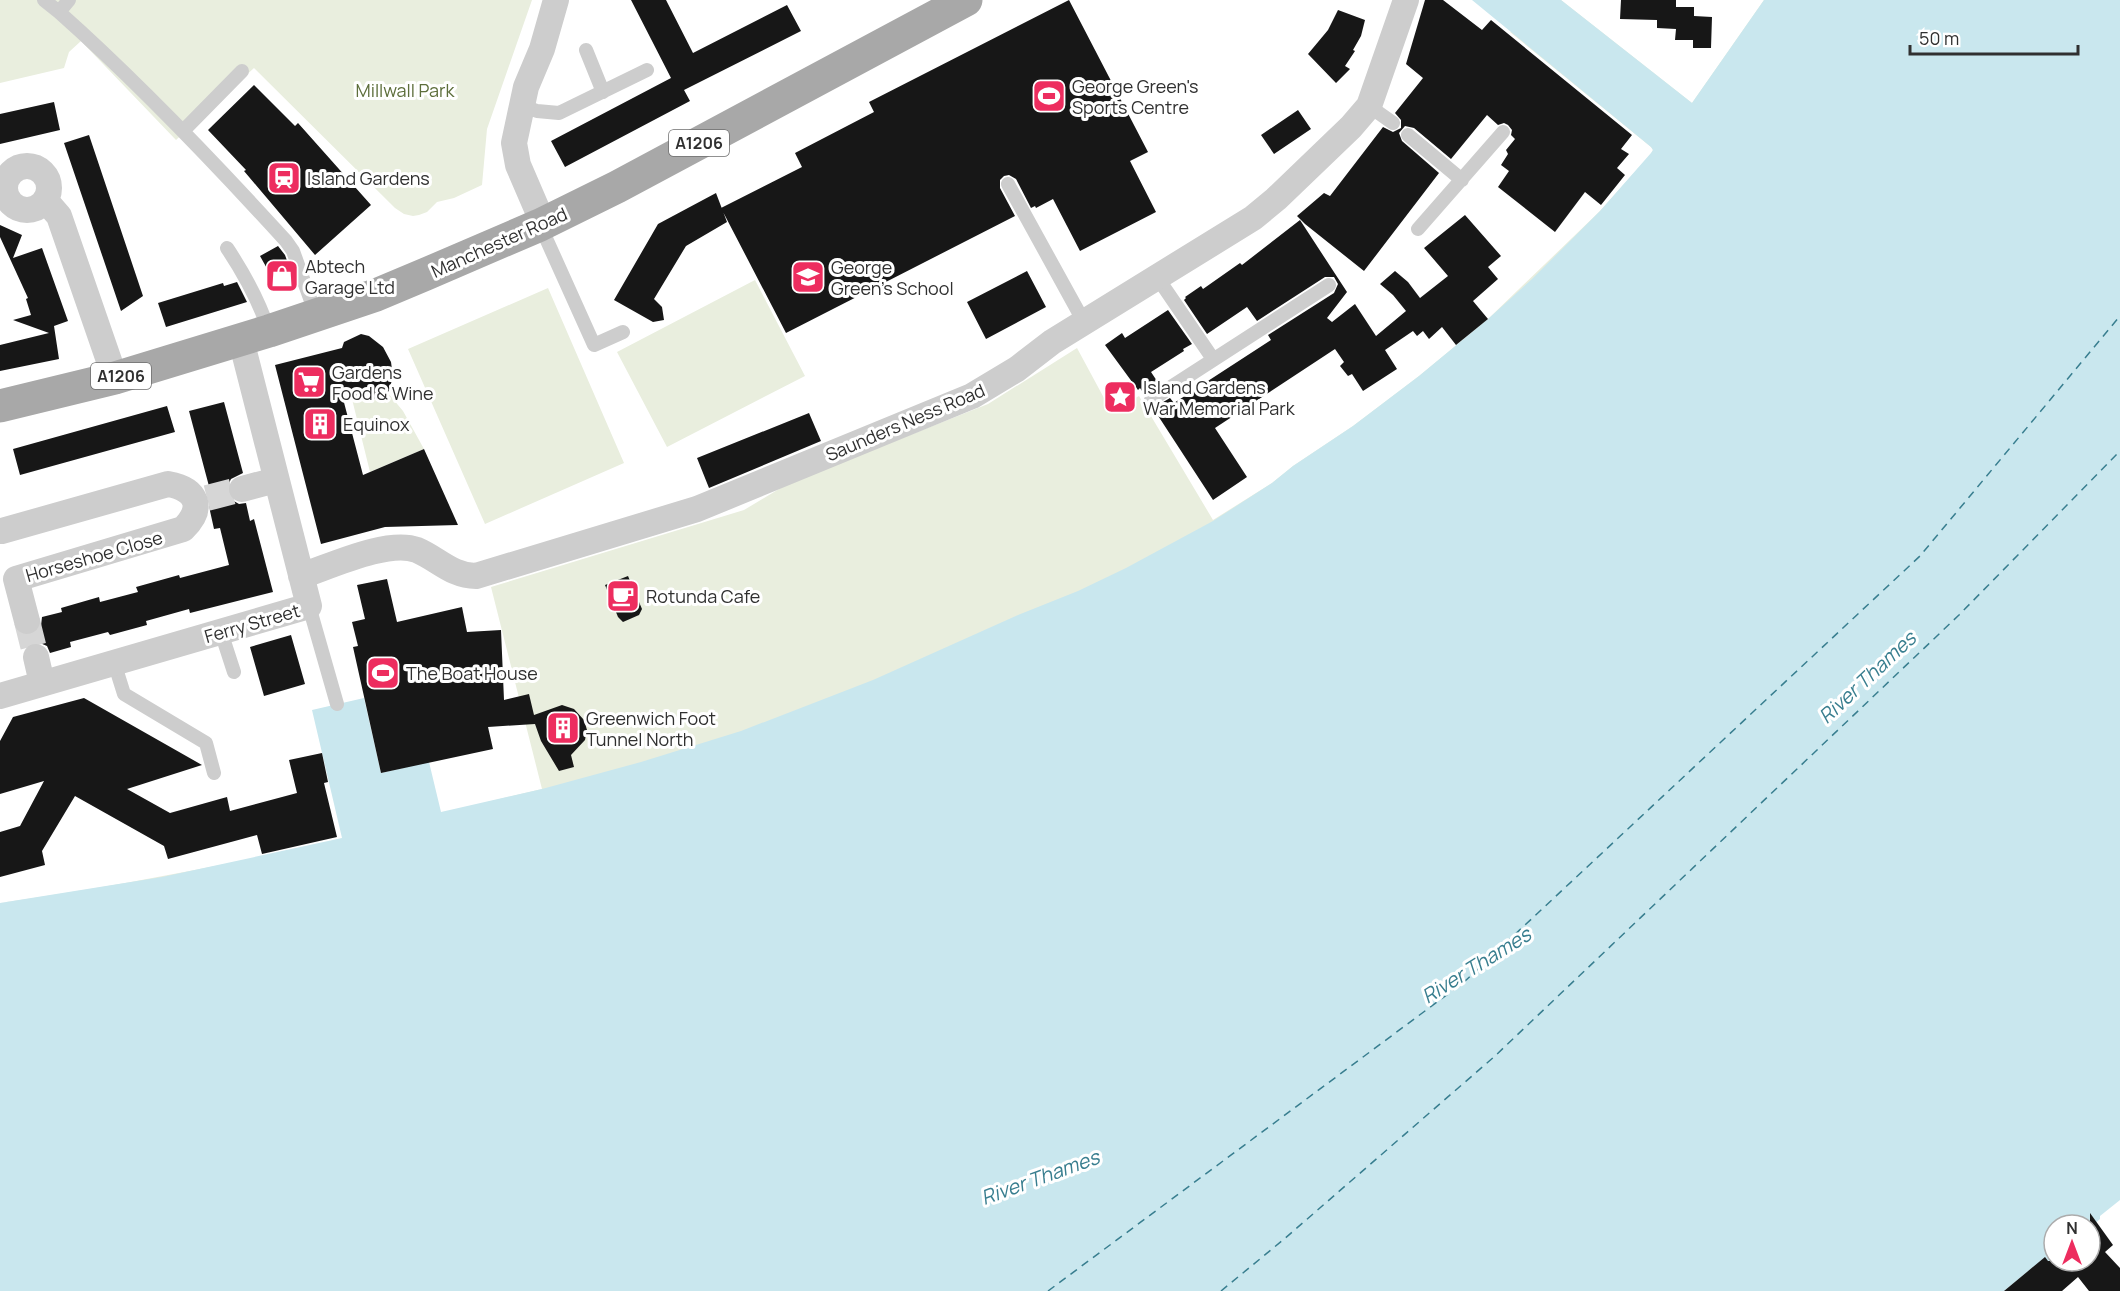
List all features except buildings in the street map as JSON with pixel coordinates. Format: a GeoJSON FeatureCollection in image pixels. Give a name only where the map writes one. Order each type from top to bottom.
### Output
{"type":"FeatureCollection","features":[{"type":"Feature","properties":{"kind":"main road","name":"Manchester Road"},"geometry":{"type":"LineString","coordinates":[[0,406],[115,378],[376,295],[542,224],[627,182],[966,0]]}},
{"type":"Feature","properties":{"kind":"street"},"geometry":{"type":"LineString","coordinates":[[542,224],[516,156],[514,144],[526,87],[542,49],[556,0]]}},
{"type":"Feature","properties":{"kind":"street","name":"Saunders Ness Road"},"geometry":{"type":"LineString","coordinates":[[301,576],[387,548],[403,546],[418,551],[464,576],[476,576],[697,509],[972,396],[1017,369],[1052,342],[1253,218],[1276,199],[1335,143],[1369,106],[1406,0]]}},
{"type":"Feature","properties":{"kind":"street"},"geometry":{"type":"LineString","coordinates":[[32,166],[45,173],[48,180],[50,187],[46,201],[34,210],[20,209],[8,200],[2,186],[17,168],[32,166]]}},
{"type":"Feature","properties":{"kind":"street"},"geometry":{"type":"LineString","coordinates":[[46,201],[59,216],[115,378]]}},
{"type":"Feature","properties":{"kind":"street","name":"Ferry Street"},"geometry":{"type":"LineString","coordinates":[[0,696],[309,606],[276,480],[255,335]]}},
{"type":"Feature","properties":{"kind":"street"},"geometry":{"type":"LineString","coordinates":[[242,489],[276,480]]}},
{"type":"Feature","properties":{"kind":"street","name":"Horseshoe Close"},"geometry":{"type":"LineString","coordinates":[[2,531],[168,484],[180,486],[201,500],[192,521],[183,529],[15,579],[27,621]]}},
{"type":"Feature","properties":{"kind":"street"},"geometry":{"type":"LineString","coordinates":[[36,657],[42,683]]}},
{"type":"Feature","properties":{"kind":"lane"},"geometry":{"type":"LineString","coordinates":[[44,0],[91,40],[183,131],[286,241],[293,251],[316,315]]}},
{"type":"Feature","properties":{"kind":"lane"},"geometry":{"type":"LineString","coordinates":[[59,12],[69,0]]}},
{"type":"Feature","properties":{"kind":"lane"},"geometry":{"type":"LineString","coordinates":[[586,50],[603,92]]}},
{"type":"Feature","properties":{"kind":"lane"},"geometry":{"type":"LineString","coordinates":[[523,106],[537,111],[559,113],[647,70]]}},
{"type":"Feature","properties":{"kind":"lane"},"geometry":{"type":"LineString","coordinates":[[183,131],[242,71]]}},
{"type":"Feature","properties":{"kind":"lane"},"geometry":{"type":"LineString","coordinates":[[1369,106],[1392,123]]}},
{"type":"Feature","properties":{"kind":"lane"},"geometry":{"type":"LineString","coordinates":[[1418,229],[1503,132]]}},
{"type":"Feature","properties":{"kind":"lane"},"geometry":{"type":"LineString","coordinates":[[1408,135],[1462,180]]}},
{"type":"Feature","properties":{"kind":"lane"},"geometry":{"type":"LineString","coordinates":[[1008,184],[1084,322]]}},
{"type":"Feature","properties":{"kind":"lane"},"geometry":{"type":"LineString","coordinates":[[542,224],[594,345],[623,332]]}},
{"type":"Feature","properties":{"kind":"lane"},"geometry":{"type":"LineString","coordinates":[[228,248],[248,279],[261,307],[255,335]]}},
{"type":"Feature","properties":{"kind":"lane"},"geometry":{"type":"LineString","coordinates":[[1157,277],[1213,359]]}},
{"type":"Feature","properties":{"kind":"lane"},"geometry":{"type":"LineString","coordinates":[[1150,400],[1329,285]]}},
{"type":"Feature","properties":{"kind":"lane"},"geometry":{"type":"LineString","coordinates":[[309,606],[337,704]]}},
{"type":"Feature","properties":{"kind":"lane"},"geometry":{"type":"LineString","coordinates":[[221,632],[234,672]]}},
{"type":"Feature","properties":{"kind":"lane"},"geometry":{"type":"LineString","coordinates":[[114,663],[124,694],[206,742],[214,773]]}},
{"type":"Feature","properties":{"kind":"green space","name":"Millwall Park"},"geometry":{"type":"Polygon","coordinates":[[[0,0],[532,0],[487,129],[482,185],[454,198],[437,202],[427,212],[413,216],[404,214],[395,208],[254,68],[176,140],[81,41],[69,52],[64,68],[0,83],[0,0]]]}},
{"type":"Feature","properties":{"kind":"green space"},"geometry":{"type":"Polygon","coordinates":[[[1561,0],[1692,103],[1764,0],[1833,150],[763,817],[0,903],[129,882],[258,857],[542,789],[491,587],[744,510],[789,483],[988,404],[1077,348],[1111,411],[1139,396],[1213,520],[1272,483],[1293,466],[1353,426],[1419,376],[1488,319],[1600,211],[1651,154],[1653,150],[1651,147],[1510,32],[1561,0]]]}},
{"type":"Feature","properties":{"kind":"green space"},"geometry":{"type":"Polygon","coordinates":[[[755,280],[805,376],[667,447],[617,352],[755,280]]]}},
{"type":"Feature","properties":{"kind":"green space"},"geometry":{"type":"Polygon","coordinates":[[[548,288],[624,463],[485,524],[408,349],[548,288]]]}},
{"type":"Feature","properties":{"kind":"green space"},"geometry":{"type":"Polygon","coordinates":[[[355,393],[372,399],[388,393],[403,411],[424,449],[370,472],[351,395],[355,393]]]}},
{"type":"Feature","properties":{"kind":"water","name":"River Thames"},"geometry":{"type":"Polygon","coordinates":[[[1472,0],[1561,0],[1692,103],[1764,0],[2120,0],[2120,1200],[2102,1214],[2042,1213],[2042,1260],[2004,1291],[0,1291],[0,903],[162,877],[342,838],[312,710],[364,698],[381,773],[429,762],[441,812],[542,789],[741,731],[873,680],[1018,615],[1078,591],[1213,521],[1353,426],[1419,376],[1532,279],[1600,211],[1651,153],[1653,150],[1472,0]]]}},
{"type":"Feature","properties":{"kind":"ferry route"},"geometry":{"type":"LineString","coordinates":[[1048,1291],[1464,982],[1920,556],[2120,316]]}},
{"type":"Feature","properties":{"kind":"ferry route"},"geometry":{"type":"LineString","coordinates":[[1221,1291],[1495,1056],[1959,615],[2120,451]]}},
{"type":"Feature","properties":{"kind":"tunnel"},"geometry":{"type":"LineString","coordinates":[[207,498],[242,489]]}},
{"type":"Feature","properties":{"kind":"tunnel"},"geometry":{"type":"LineString","coordinates":[[27,621],[36,657]]}},
{"type":"Feature","properties":{"kind":"place","name":"George Green's Sports Centre"},"geometry":{"type":"Point","coordinates":[1049,96]}},
{"type":"Feature","properties":{"kind":"place","name":"Island Gardens"},"geometry":{"type":"Point","coordinates":[284,178]}},
{"type":"Feature","properties":{"kind":"place","name":"Abtech Garage Ltd"},"geometry":{"type":"Point","coordinates":[282,276]}},
{"type":"Feature","properties":{"kind":"place","name":"George Green's School"},"geometry":{"type":"Point","coordinates":[808,277]}},
{"type":"Feature","properties":{"kind":"place","name":"Gardens Food & Wine"},"geometry":{"type":"Point","coordinates":[309,382]}},
{"type":"Feature","properties":{"kind":"place","name":"Island Gardens War Memorial Park"},"geometry":{"type":"Point","coordinates":[1120,397]}},
{"type":"Feature","properties":{"kind":"place","name":"Equinox"},"geometry":{"type":"Point","coordinates":[320,424]}},
{"type":"Feature","properties":{"kind":"place","name":"Rotunda Cafe"},"geometry":{"type":"Point","coordinates":[623,596]}},
{"type":"Feature","properties":{"kind":"place","name":"The Boat House"},"geometry":{"type":"Point","coordinates":[383,673]}},
{"type":"Feature","properties":{"kind":"place","name":"Greenwich Foot Tunnel North"},"geometry":{"type":"Point","coordinates":[563,728]}}]}
